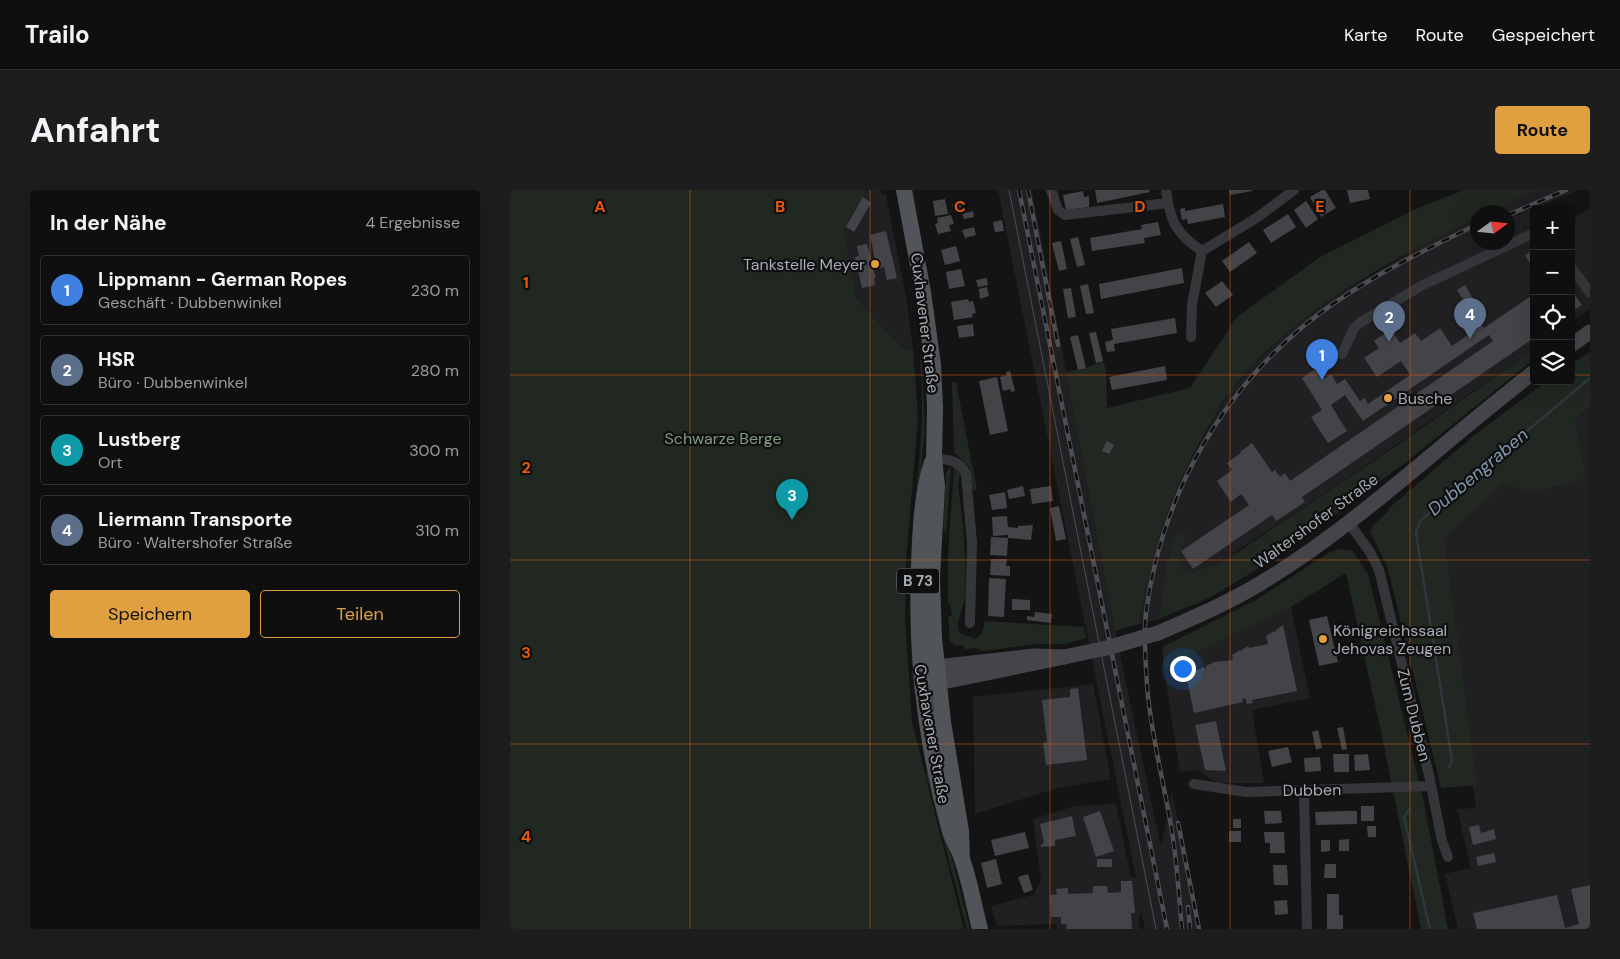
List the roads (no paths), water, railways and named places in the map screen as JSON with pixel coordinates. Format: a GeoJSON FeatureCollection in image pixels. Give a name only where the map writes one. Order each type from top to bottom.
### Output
{"type":"FeatureCollection","features":[{"type":"Feature","properties":{"kind":"main road","name":"Cuxhavener Straße"},"geometry":{"type":"LineString","coordinates":[[904,190],[922,283],[933,365],[936,406],[934,458],[936,486],[932,577],[937,667],[948,758],[962,831],[962,858]]}},
{"type":"Feature","properties":{"kind":"main road"},"geometry":{"type":"LineString","coordinates":[[1575,342],[1590,332]]}},
{"type":"Feature","properties":{"kind":"main road","name":"Waltershofer Straße"},"geometry":{"type":"LineString","coordinates":[[938,683],[1064,658],[1158,633],[1198,616],[1260,584],[1348,523],[1530,375]]}},
{"type":"Feature","properties":{"kind":"main road","name":"Cuxhavener Straße"},"geometry":{"type":"LineString","coordinates":[[934,458],[925,485],[919,556],[918,625],[921,678],[928,728],[950,833],[962,858],[980,929]]}},
{"type":"Feature","properties":{"kind":"main road","name":"Waltershofer Straße"},"geometry":{"type":"LineString","coordinates":[[937,667],[1033,656],[1064,658]]}},
{"type":"Feature","properties":{"kind":"main road"},"geometry":{"type":"LineString","coordinates":[[937,667],[926,672],[921,678],[927,682],[938,683]]}},
{"type":"Feature","properties":{"kind":"street"},"geometry":{"type":"LineString","coordinates":[[1051,190],[1058,210],[1065,215],[1168,203]]}},
{"type":"Feature","properties":{"kind":"street"},"geometry":{"type":"LineString","coordinates":[[1166,190],[1172,223],[1187,241],[1202,251]]}},
{"type":"Feature","properties":{"kind":"street"},"geometry":{"type":"LineString","coordinates":[[1191,337],[1192,305],[1202,251],[1258,217],[1294,190]]}},
{"type":"Feature","properties":{"kind":"street"},"geometry":{"type":"LineString","coordinates":[[1342,354],[1348,338],[1361,322],[1421,286],[1530,236]]}},
{"type":"Feature","properties":{"kind":"street"},"geometry":{"type":"LineString","coordinates":[[1575,273],[1590,294]]}},
{"type":"Feature","properties":{"kind":"street"},"geometry":{"type":"LineString","coordinates":[[934,458],[956,462],[962,467],[966,475],[972,542],[970,622]]}},
{"type":"Feature","properties":{"kind":"street","name":"Zum Dubben"},"geometry":{"type":"LineString","coordinates":[[1348,523],[1370,552],[1379,570],[1431,786],[1442,841],[1448,857]]}},
{"type":"Feature","properties":{"kind":"street","name":"Dubben"},"geometry":{"type":"LineString","coordinates":[[1194,784],[1246,792],[1431,786]]}},
{"type":"Feature","properties":{"kind":"street"},"geometry":{"type":"LineString","coordinates":[[1304,790],[1307,929]]}},
{"type":"Feature","properties":{"kind":"waterway","name":"Dubbengraben"},"geometry":{"type":"LineString","coordinates":[[1449,767],[1452,760],[1416,533],[1420,521],[1590,378]]}},
{"type":"Feature","properties":{"kind":"waterway","name":"Dubbengraben"},"geometry":{"type":"LineString","coordinates":[[1409,810],[1404,817],[1430,929]]}},
{"type":"Feature","properties":{"kind":"tram line"},"geometry":{"type":"LineString","coordinates":[[1009,190],[1156,929]]}},
{"type":"Feature","properties":{"kind":"railway"},"geometry":{"type":"LineString","coordinates":[[1019,190],[1167,929]]}},
{"type":"Feature","properties":{"kind":"railway"},"geometry":{"type":"LineString","coordinates":[[1028,190],[1058,345]]}},
{"type":"Feature","properties":{"kind":"railway"},"geometry":{"type":"LineString","coordinates":[[1515,212],[1566,190]]}},
{"type":"Feature","properties":{"kind":"railway"},"geometry":{"type":"LineString","coordinates":[[1182,929],[1172,831],[1149,704],[1145,640],[1146,613],[1153,572],[1164,532],[1178,494],[1196,457],[1218,421],[1242,388],[1270,357],[1300,329],[1320,313],[1386,271],[1470,228]]}},
{"type":"Feature","properties":{"kind":"railway"},"geometry":{"type":"LineString","coordinates":[[1178,823],[1199,929]]}},
{"type":"Feature","properties":{"kind":"railway"},"geometry":{"type":"LineString","coordinates":[[1188,907],[1190,929]]}},
{"type":"Feature","properties":{"kind":"place","name":"Tankstelle Meyer"},"geometry":{"type":"Point","coordinates":[875,264]}},
{"type":"Feature","properties":{"kind":"place","name":"Liermann Transporte"},"geometry":{"type":"Point","coordinates":[1470,339]}},
{"type":"Feature","properties":{"kind":"place","name":"HSR"},"geometry":{"type":"Point","coordinates":[1389,342]}},
{"type":"Feature","properties":{"kind":"place","name":"Lippmann - German Ropes"},"geometry":{"type":"Point","coordinates":[1322,380]}},
{"type":"Feature","properties":{"kind":"place","name":"Busche"},"geometry":{"type":"Point","coordinates":[1388,398]}},
{"type":"Feature","properties":{"kind":"place","name":"Lustberg"},"geometry":{"type":"Point","coordinates":[792,520]}},
{"type":"Feature","properties":{"kind":"place","name":"Königreichssaal Jehovas Zeugen"},"geometry":{"type":"Point","coordinates":[1323,639]}},
{"type":"Feature","properties":{"kind":"park label","name":"Schwarze Berge"},"geometry":{"type":"Point","coordinates":[723,438]}}]}
